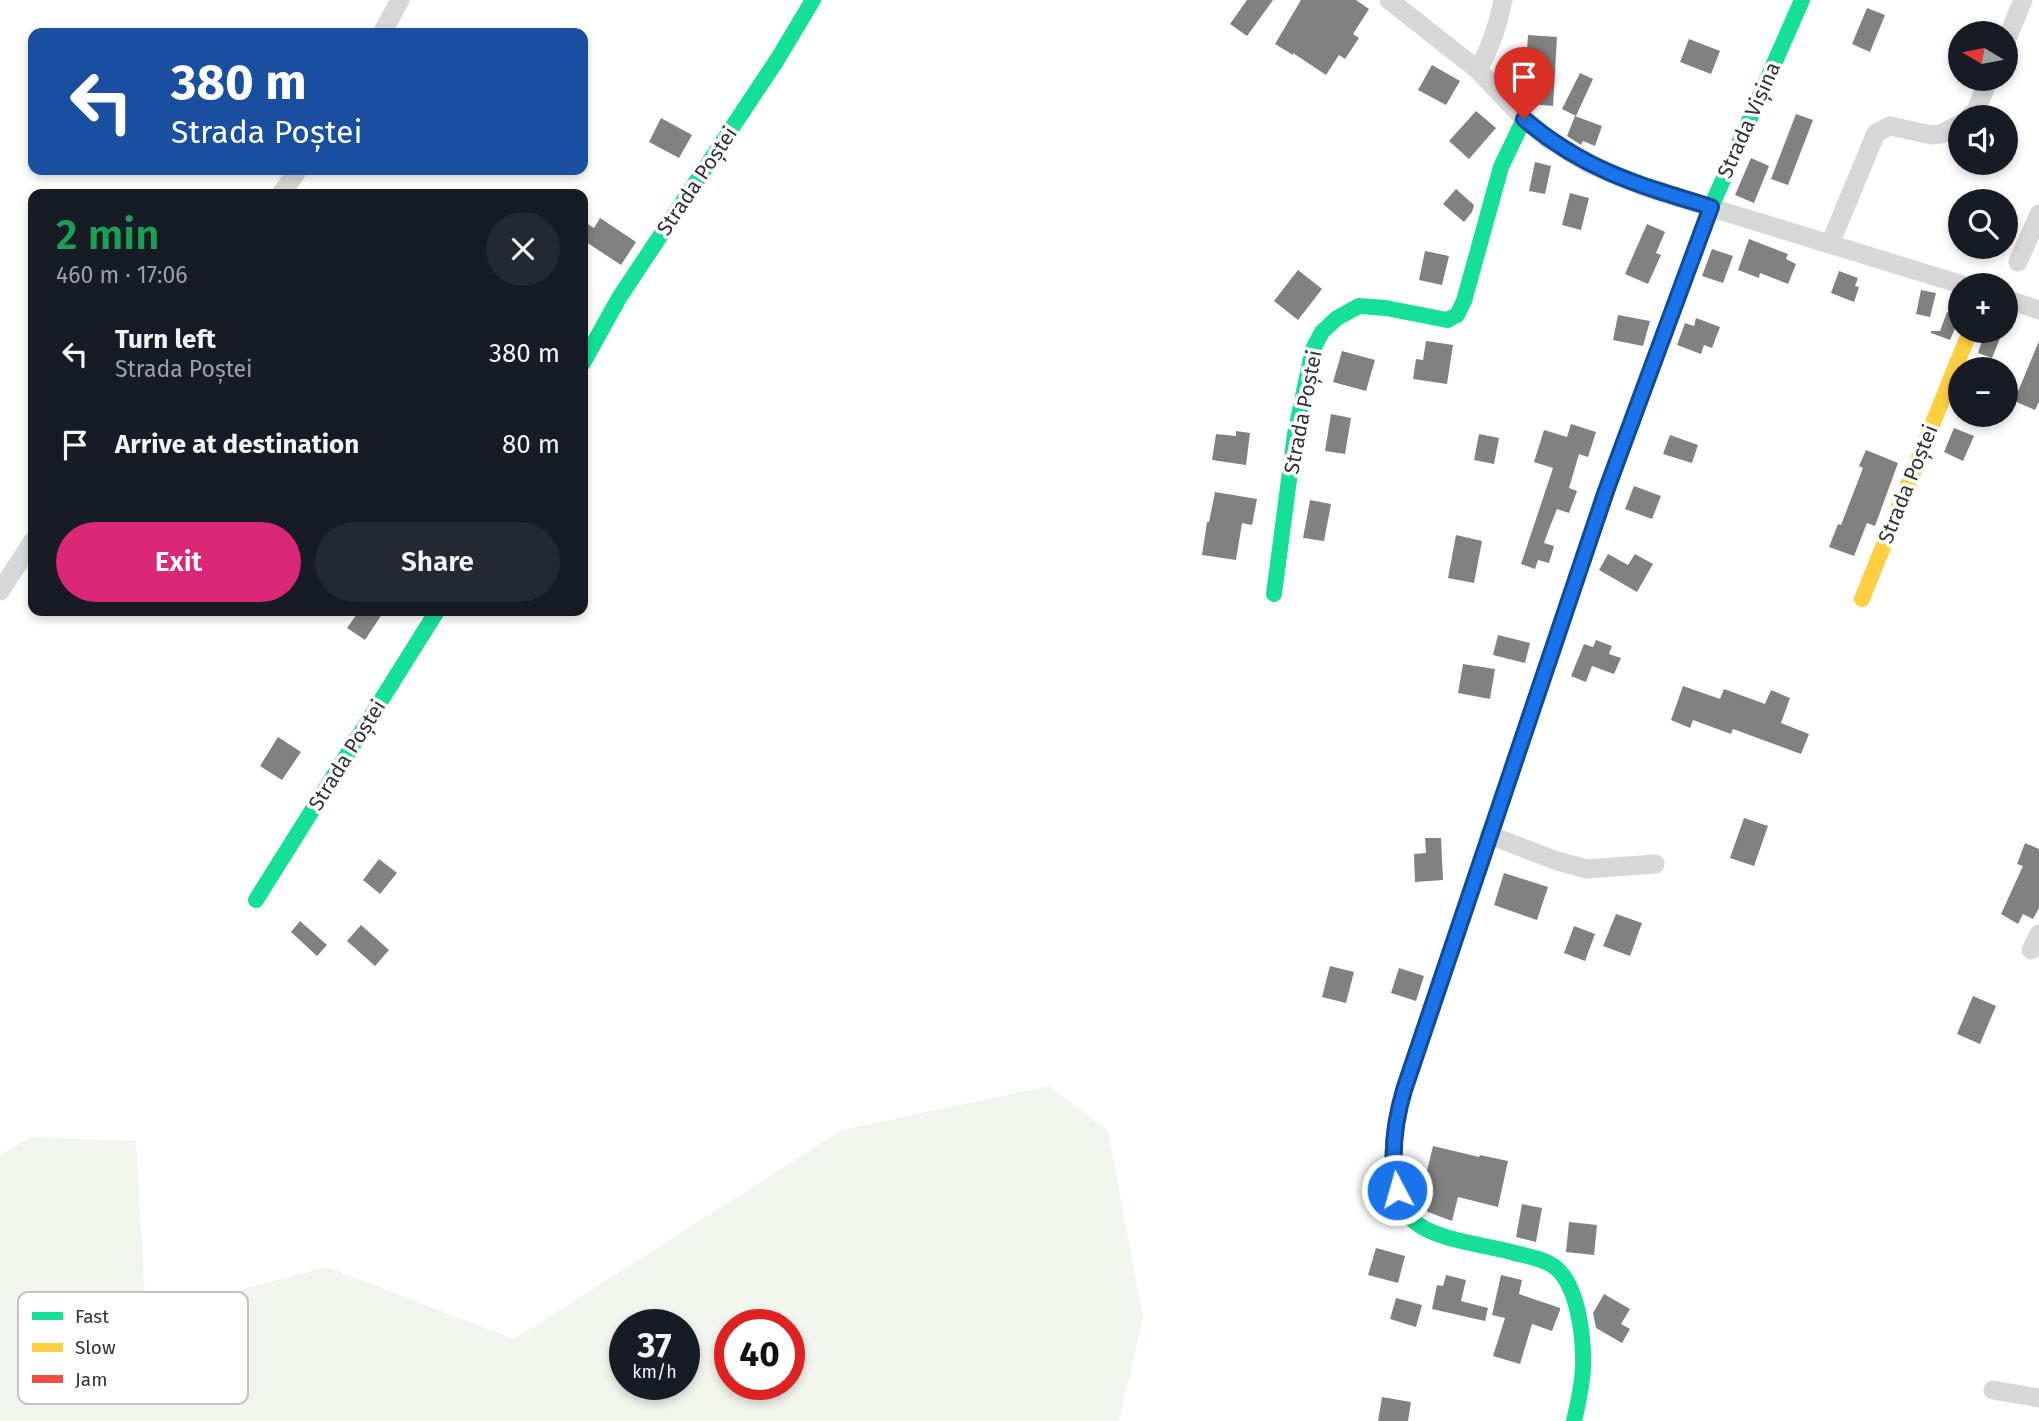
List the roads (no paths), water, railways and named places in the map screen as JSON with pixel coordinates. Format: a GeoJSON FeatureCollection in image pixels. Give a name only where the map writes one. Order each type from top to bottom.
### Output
{"type":"FeatureCollection","features":[{"type":"Feature","properties":{"kind":"street"},"geometry":{"type":"LineString","coordinates":[[385,28],[400,0]]}},
{"type":"Feature","properties":{"kind":"street","name":"Strada Poștei"},"geometry":{"type":"LineString","coordinates":[[588,354],[619,298],[777,60],[813,0]]}},
{"type":"Feature","properties":{"kind":"street"},"geometry":{"type":"LineString","coordinates":[[1389,0],[1478,70],[1524,119],[1546,138],[1591,165],[1647,188],[1948,280]]}},
{"type":"Feature","properties":{"kind":"street"},"geometry":{"type":"LineString","coordinates":[[1478,70],[1489,51],[1503,0]]}},
{"type":"Feature","properties":{"kind":"street","name":"Strada Vișina"},"geometry":{"type":"LineString","coordinates":[[1574,1421],[1583,1369],[1582,1340],[1573,1300],[1563,1275],[1548,1262],[1455,1237],[1420,1225],[1412,1219],[1397,1190],[1393,1140],[1399,1105],[1606,491],[1711,207],[1802,0]]}},
{"type":"Feature","properties":{"kind":"street"},"geometry":{"type":"LineString","coordinates":[[2014,21],[2023,0]]}},
{"type":"Feature","properties":{"kind":"street","name":"Strada Poștei"},"geometry":{"type":"LineString","coordinates":[[1274,594],[1295,434],[1312,349],[1322,332],[1337,318],[1359,306],[1386,308],[1447,320],[1457,315],[1464,301],[1501,167],[1524,119]]}},
{"type":"Feature","properties":{"kind":"street"},"geometry":{"type":"LineString","coordinates":[[1830,244],[1876,134],[1890,126],[1932,135],[1948,130]]}},
{"type":"Feature","properties":{"kind":"street"},"geometry":{"type":"LineString","coordinates":[[2018,262],[2039,214]]}},
{"type":"Feature","properties":{"kind":"street"},"geometry":{"type":"LineString","coordinates":[[2018,303],[2039,310]]}},
{"type":"Feature","properties":{"kind":"street","name":"Strada Poștei"},"geometry":{"type":"LineString","coordinates":[[1862,599],[1965,343]]}},
{"type":"Feature","properties":{"kind":"street"},"geometry":{"type":"LineString","coordinates":[[0,591],[28,549]]}},
{"type":"Feature","properties":{"kind":"street","name":"Strada Poștei"},"geometry":{"type":"LineString","coordinates":[[256,900],[434,616]]}},
{"type":"Feature","properties":{"kind":"street"},"geometry":{"type":"LineString","coordinates":[[1489,835],[1557,861],[1587,869],[1655,864]]}},
{"type":"Feature","properties":{"kind":"street"},"geometry":{"type":"LineString","coordinates":[[1993,1390],[2039,1398]]}}]}
